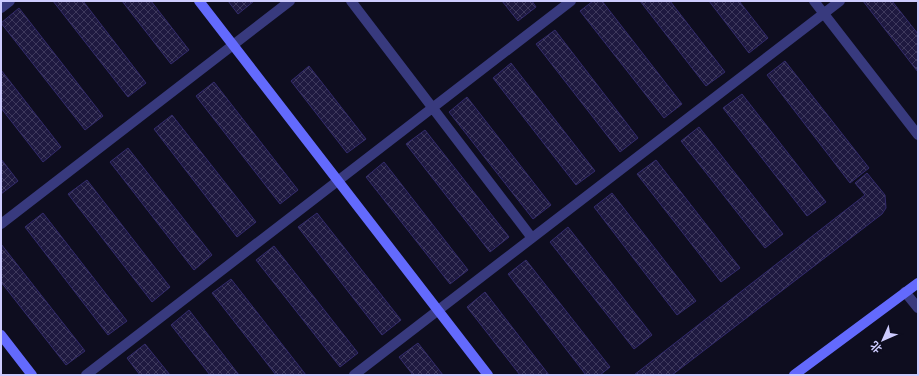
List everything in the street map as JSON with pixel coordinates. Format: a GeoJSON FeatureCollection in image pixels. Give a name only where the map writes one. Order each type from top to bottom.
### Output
{"type":"FeatureCollection","features":[{"type":"Feature","properties":{"kind":"street"},"geometry":{"type":"LineString","coordinates":[[1,8],[10,1]]}},
{"type":"Feature","properties":{"kind":"street"},"geometry":{"type":"LineString","coordinates":[[199,1],[488,375]]}},
{"type":"Feature","properties":{"kind":"street"},"geometry":{"type":"LineString","coordinates":[[1,224],[290,1]]}},
{"type":"Feature","properties":{"kind":"street"},"geometry":{"type":"LineString","coordinates":[[351,1],[532,238]]}},
{"type":"Feature","properties":{"kind":"street"},"geometry":{"type":"LineString","coordinates":[[86,375],[571,1]]}},
{"type":"Feature","properties":{"kind":"street"},"geometry":{"type":"LineString","coordinates":[[814,1],[918,135]]}},
{"type":"Feature","properties":{"kind":"street"},"geometry":{"type":"LineString","coordinates":[[354,375],[840,1]]}},
{"type":"Feature","properties":{"kind":"street"},"geometry":{"type":"LineString","coordinates":[[794,375],[918,283]]}},
{"type":"Feature","properties":{"kind":"street"},"geometry":{"type":"LineString","coordinates":[[905,292],[918,308]]}},
{"type":"Feature","properties":{"kind":"street"},"geometry":{"type":"LineString","coordinates":[[1,335],[32,375]]}},
{"type":"Feature","properties":{"kind":"building"},"geometry":{"type":"Polygon","coordinates":[[[53,1],[83,1],[146,83],[128,97],[53,1]]]}},
{"type":"Feature","properties":{"kind":"building"},"geometry":{"type":"Polygon","coordinates":[[[122,1],[151,1],[189,50],[171,64],[122,1]]]}},
{"type":"Feature","properties":{"kind":"building"},"geometry":{"type":"Polygon","coordinates":[[[228,1],[254,1],[238,14],[228,1]]]}},
{"type":"Feature","properties":{"kind":"building"},"geometry":{"type":"Polygon","coordinates":[[[502,1],[532,1],[536,7],[518,21],[502,1]]]}},
{"type":"Feature","properties":{"kind":"building"},"geometry":{"type":"Polygon","coordinates":[[[593,1],[602,1],[682,104],[664,118],[580,11],[593,1]]]}},
{"type":"Feature","properties":{"kind":"building"},"geometry":{"type":"Polygon","coordinates":[[[640,1],[670,1],[725,72],[706,86],[640,1]]]}},
{"type":"Feature","properties":{"kind":"building"},"geometry":{"type":"Polygon","coordinates":[[[709,1],[739,1],[768,38],[749,53],[709,1]]]}},
{"type":"Feature","properties":{"kind":"building"},"geometry":{"type":"Polygon","coordinates":[[[863,1],[892,1],[918,34],[918,72],[863,1]]]}},
{"type":"Feature","properties":{"kind":"building"},"geometry":{"type":"Polygon","coordinates":[[[19,8],[103,116],[85,130],[1,23],[19,8]]]}},
{"type":"Feature","properties":{"kind":"building"},"geometry":{"type":"Polygon","coordinates":[[[555,30],[638,138],[620,152],[536,44],[555,30]]]}},
{"type":"Feature","properties":{"kind":"building"},"geometry":{"type":"Polygon","coordinates":[[[785,61],[869,168],[850,183],[767,75],[785,61]]]}},
{"type":"Feature","properties":{"kind":"building"},"geometry":{"type":"Polygon","coordinates":[[[511,63],[595,171],[576,185],[493,78],[511,63]]]}},
{"type":"Feature","properties":{"kind":"building"},"geometry":{"type":"Polygon","coordinates":[[[309,66],[366,139],[347,153],[291,81],[309,66]]]}},
{"type":"Feature","properties":{"kind":"building"},"geometry":{"type":"Polygon","coordinates":[[[1,70],[61,147],[43,162],[1,108],[1,70]]]}},
{"type":"Feature","properties":{"kind":"building"},"geometry":{"type":"Polygon","coordinates":[[[214,82],[298,190],[280,204],[196,96],[214,82]]]}},
{"type":"Feature","properties":{"kind":"building"},"geometry":{"type":"Polygon","coordinates":[[[742,94],[826,202],[807,216],[723,108],[742,94]]]}},
{"type":"Feature","properties":{"kind":"building"},"geometry":{"type":"Polygon","coordinates":[[[467,97],[551,205],[533,219],[449,112],[467,97]]]}},
{"type":"Feature","properties":{"kind":"building"},"geometry":{"type":"Polygon","coordinates":[[[172,115],[256,222],[237,237],[154,129],[172,115]]]}},
{"type":"Feature","properties":{"kind":"building"},"geometry":{"type":"Polygon","coordinates":[[[699,127],[783,234],[765,248],[681,141],[699,127]]]}},
{"type":"Feature","properties":{"kind":"building"},"geometry":{"type":"Polygon","coordinates":[[[425,130],[509,237],[490,252],[406,144],[425,130]]]}},
{"type":"Feature","properties":{"kind":"building"},"geometry":{"type":"Polygon","coordinates":[[[128,148],[212,255],[194,270],[110,162],[128,148]]]}},
{"type":"Feature","properties":{"kind":"building"},"geometry":{"type":"Polygon","coordinates":[[[1,159],[18,181],[1,194],[1,159]]]}},
{"type":"Feature","properties":{"kind":"building"},"geometry":{"type":"Polygon","coordinates":[[[656,160],[740,268],[721,282],[637,174],[656,160]]]}},
{"type":"Feature","properties":{"kind":"building"},"geometry":{"type":"Polygon","coordinates":[[[384,162],[468,270],[450,284],[366,177],[384,162]]]}},
{"type":"Feature","properties":{"kind":"building"},"geometry":{"type":"Polygon","coordinates":[[[867,173],[885,195],[886,208],[882,214],[672,375],[634,375],[865,195],[855,183],[867,173]]]}},
{"type":"Feature","properties":{"kind":"building"},"geometry":{"type":"Polygon","coordinates":[[[87,180],[170,287],[152,302],[68,194],[87,180]]]}},
{"type":"Feature","properties":{"kind":"building"},"geometry":{"type":"Polygon","coordinates":[[[612,193],[696,301],[677,315],[594,207],[612,193]]]}},
{"type":"Feature","properties":{"kind":"building"},"geometry":{"type":"Polygon","coordinates":[[[43,213],[127,321],[108,335],[25,227],[43,213]]]}},
{"type":"Feature","properties":{"kind":"building"},"geometry":{"type":"Polygon","coordinates":[[[317,213],[401,320],[382,335],[298,227],[317,213]]]}},
{"type":"Feature","properties":{"kind":"building"},"geometry":{"type":"Polygon","coordinates":[[[568,227],[652,335],[634,349],[550,242],[568,227]]]}},
{"type":"Feature","properties":{"kind":"building"},"geometry":{"type":"Polygon","coordinates":[[[1,244],[85,351],[66,365],[1,282],[1,244]]]}},
{"type":"Feature","properties":{"kind":"building"},"geometry":{"type":"Polygon","coordinates":[[[274,246],[358,353],[340,367],[256,260],[274,246]]]}},
{"type":"Feature","properties":{"kind":"building"},"geometry":{"type":"Polygon","coordinates":[[[526,260],[610,367],[600,375],[586,375],[508,274],[526,260]]]}},
{"type":"Feature","properties":{"kind":"building"},"geometry":{"type":"Polygon","coordinates":[[[231,279],[306,375],[276,375],[212,293],[231,279]]]}},
{"type":"Feature","properties":{"kind":"building"},"geometry":{"type":"Polygon","coordinates":[[[485,292],[549,375],[520,375],[467,307],[485,292]]]}},
{"type":"Feature","properties":{"kind":"building"},"geometry":{"type":"Polygon","coordinates":[[[189,310],[239,375],[210,375],[171,325],[189,310]]]}},
{"type":"Feature","properties":{"kind":"building"},"geometry":{"type":"Polygon","coordinates":[[[418,343],[443,375],[413,375],[399,357],[418,343]]]}},
{"type":"Feature","properties":{"kind":"building"},"geometry":{"type":"Polygon","coordinates":[[[145,344],[170,375],[140,375],[127,358],[145,344]]]}}]}
